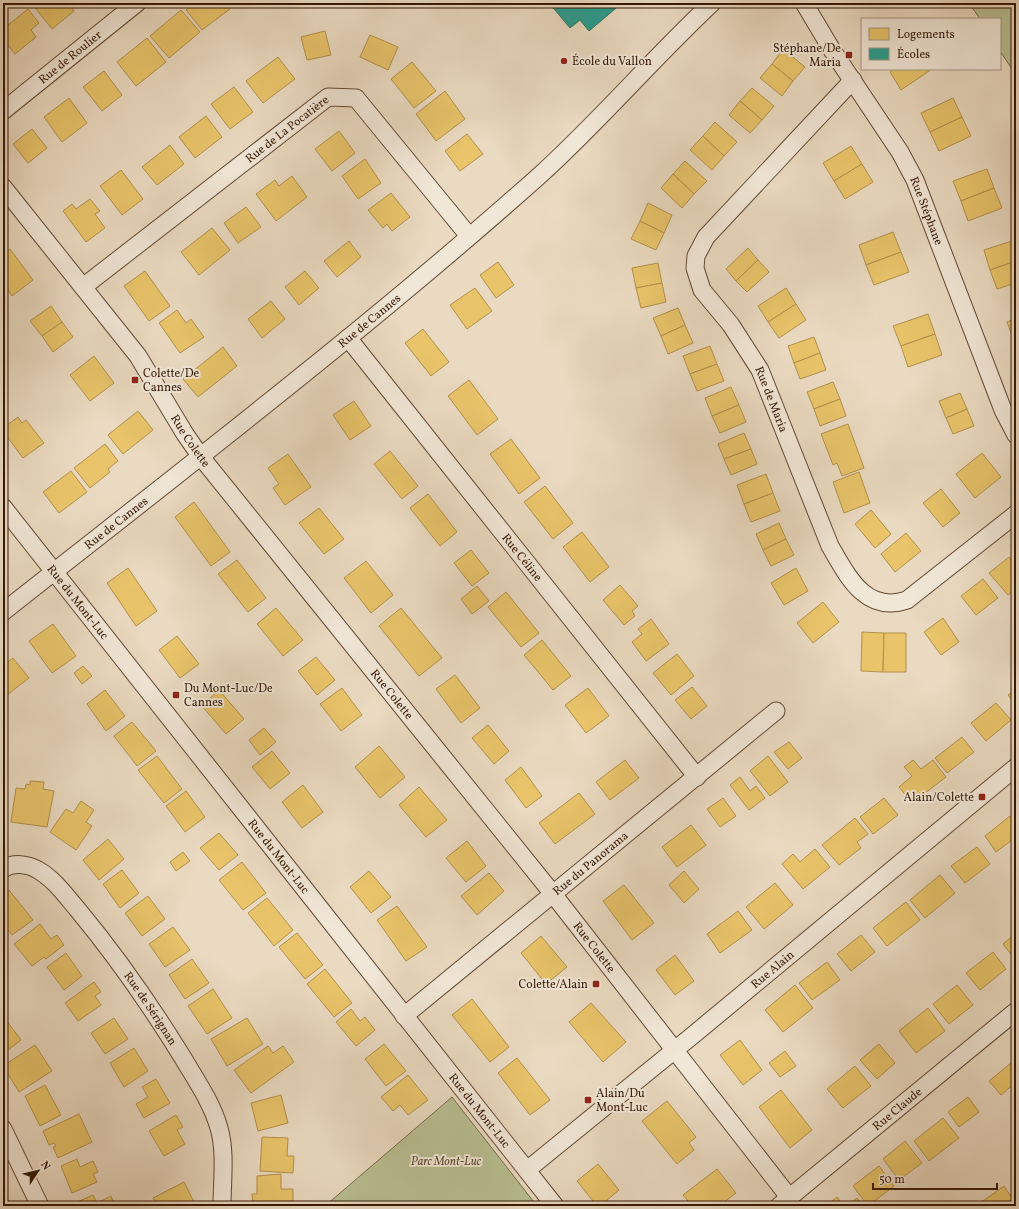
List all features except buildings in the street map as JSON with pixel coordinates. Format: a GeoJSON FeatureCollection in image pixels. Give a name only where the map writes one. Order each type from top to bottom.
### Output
{"type":"FeatureCollection","features":[{"type":"Feature","properties":{"kind":"street","name":"Rue de Cannes"},"geometry":{"type":"LineString","coordinates":[[3,612],[201,457],[348,338],[470,236],[561,156],[712,3]]}},
{"type":"Feature","properties":{"kind":"street","name":"Rue Stéphane"},"geometry":{"type":"LineString","coordinates":[[804,3],[900,152],[915,180],[1002,410],[1016,435]]}},
{"type":"Feature","properties":{"kind":"street","name":"Rue de Roulier"},"geometry":{"type":"LineString","coordinates":[[3,111],[126,6]]}},
{"type":"Feature","properties":{"kind":"street","name":"Rue de Maria"},"geometry":{"type":"LineString","coordinates":[[853,80],[706,237],[696,256],[695,268],[697,279],[702,290],[732,325],[760,370],[830,546],[849,576],[867,597],[877,602],[888,604],[907,600],[1016,514]]}},
{"type":"Feature","properties":{"kind":"street","name":"Rue de La Pocatière"},"geometry":{"type":"LineString","coordinates":[[83,287],[328,97],[356,98],[470,236]]}},
{"type":"Feature","properties":{"kind":"street","name":"Rue Colette"},"geometry":{"type":"LineString","coordinates":[[3,187],[138,356],[185,434],[201,457],[553,894],[675,1050],[784,1201]]}},
{"type":"Feature","properties":{"kind":"street","name":"Rue Céline"},"geometry":{"type":"LineString","coordinates":[[348,338],[697,777]]}},
{"type":"Feature","properties":{"kind":"street","name":"Rue du Mont-Luc"},"geometry":{"type":"LineString","coordinates":[[3,507],[555,1206]]}},
{"type":"Feature","properties":{"kind":"street","name":"Rue du Panorama"},"geometry":{"type":"LineString","coordinates":[[404,1016],[776,711]]}},
{"type":"Feature","properties":{"kind":"street","name":"Rue Alain"},"geometry":{"type":"LineString","coordinates":[[527,1170],[675,1050],[1016,767]]}},
{"type":"Feature","properties":{"kind":"street","name":"Rue de Sérignan"},"geometry":{"type":"LineString","coordinates":[[3,869],[16,864],[26,865],[37,869],[55,883],[102,938],[157,1017],[194,1077],[212,1109],[219,1127],[222,1145],[222,1206]]}},
{"type":"Feature","properties":{"kind":"street","name":"Rue Claude"},"geometry":{"type":"LineString","coordinates":[[784,1201],[1016,1011]]}},
{"type":"Feature","properties":{"kind":"street"},"geometry":{"type":"LineString","coordinates":[[3,1129],[40,1206]]}},
{"type":"Feature","properties":{"kind":"green space"},"geometry":{"type":"Polygon","coordinates":[[[969,3],[1016,3],[1016,75],[1001,52],[1001,18],[979,18],[969,3]]]}},
{"type":"Feature","properties":{"kind":"green space","name":"Parc Mont-Luc"},"geometry":{"type":"Polygon","coordinates":[[[452,1097],[537,1206],[325,1206],[452,1097]]]}},
{"type":"Feature","properties":{"kind":"place","name":"Stéphane/De Maria"},"geometry":{"type":"Point","coordinates":[849,55]}},
{"type":"Feature","properties":{"kind":"place","name":"École du Vallon"},"geometry":{"type":"Point","coordinates":[564,61]}},
{"type":"Feature","properties":{"kind":"place","name":"Colette/De Cannes"},"geometry":{"type":"Point","coordinates":[135,380]}},
{"type":"Feature","properties":{"kind":"place","name":"Du Mont-Luc/De Cannes"},"geometry":{"type":"Point","coordinates":[176,695]}},
{"type":"Feature","properties":{"kind":"place","name":"Alain/Colette"},"geometry":{"type":"Point","coordinates":[982,797]}},
{"type":"Feature","properties":{"kind":"place","name":"Colette/Alain"},"geometry":{"type":"Point","coordinates":[596,984]}},
{"type":"Feature","properties":{"kind":"place","name":"Alain/Du Mont-Luc"},"geometry":{"type":"Point","coordinates":[588,1100]}}]}
